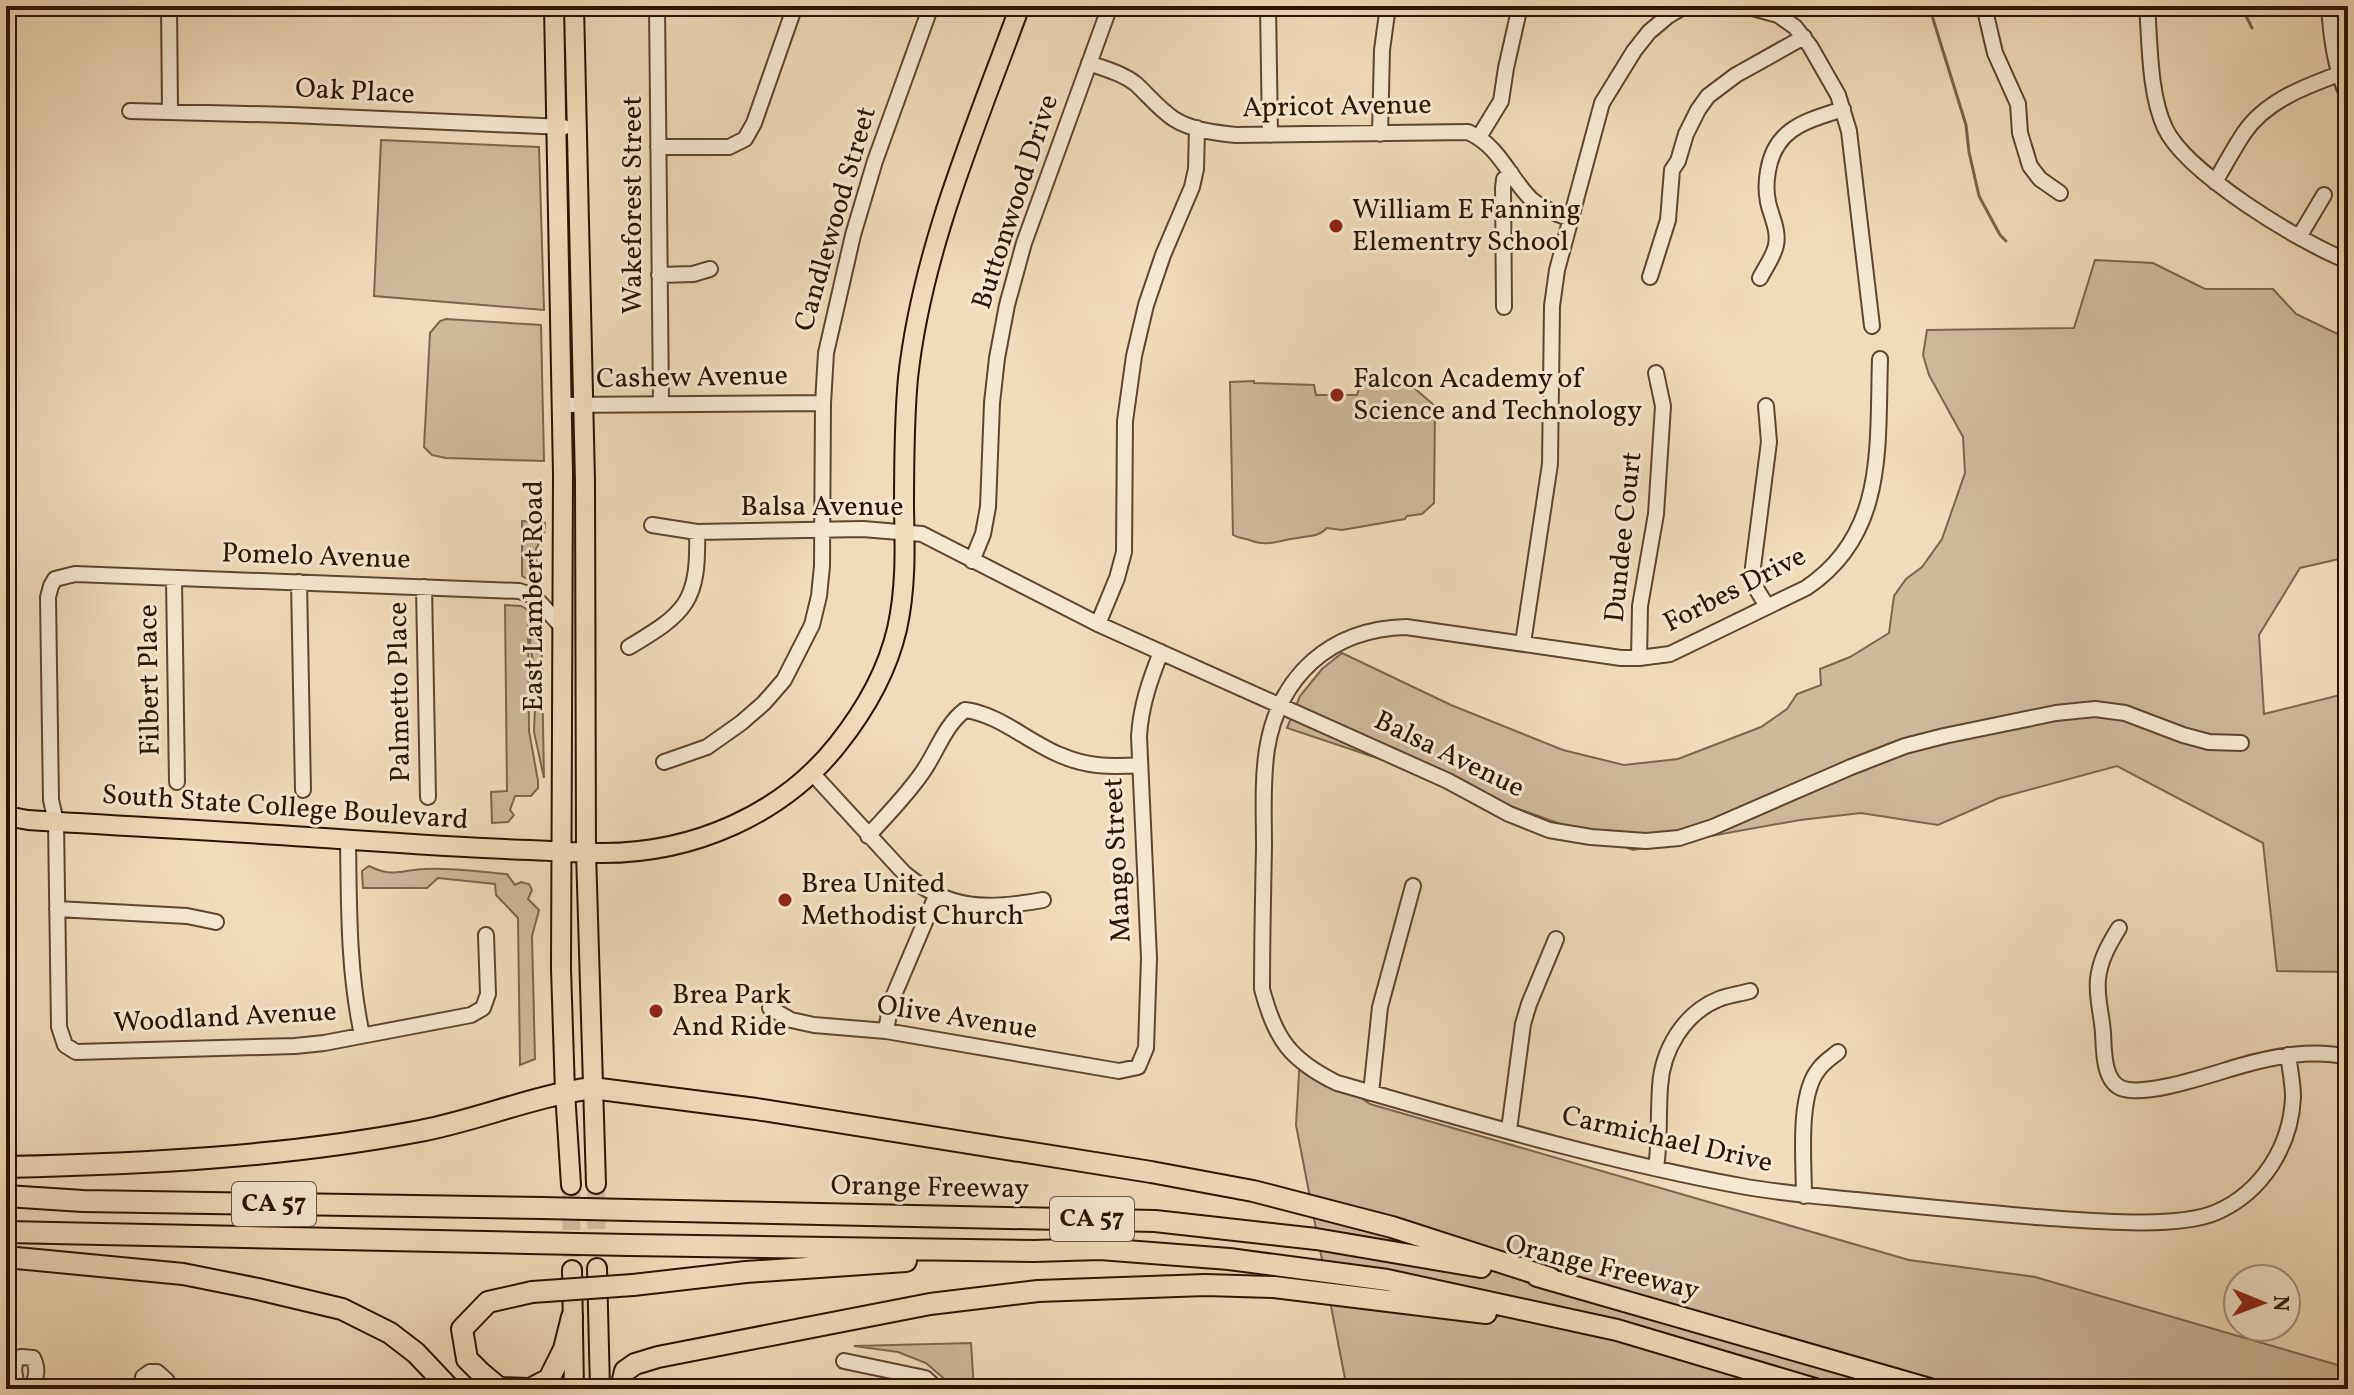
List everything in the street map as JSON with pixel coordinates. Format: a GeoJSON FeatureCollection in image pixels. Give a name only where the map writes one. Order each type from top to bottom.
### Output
{"type":"FeatureCollection","features":[{"type":"Feature","properties":{"kind":"highway"},"geometry":{"type":"LineString","coordinates":[[6,1167],[104,1165],[303,1149],[422,1131],[565,1092],[592,1088],[772,1111],[1253,1191],[1392,1227],[1550,1278]]}},
{"type":"Feature","properties":{"kind":"highway","name":"Orange Freeway"},"geometry":{"type":"LineString","coordinates":[[6,1196],[83,1201],[1155,1221],[1316,1239],[1550,1278],[1930,1389]]}},
{"type":"Feature","properties":{"kind":"highway","name":"Orange Freeway"},"geometry":{"type":"LineString","coordinates":[[6,1232],[629,1245],[1034,1251],[1100,1249],[1229,1259],[1372,1277],[1617,1330],[1815,1389]]}},
{"type":"Feature","properties":{"kind":"highway"},"geometry":{"type":"LineString","coordinates":[[572,1317],[564,1349],[549,1379],[529,1389],[499,1388],[467,1359],[462,1329],[488,1302],[532,1292],[633,1285],[746,1272],[1034,1251]]}},
{"type":"Feature","properties":{"kind":"highway"},"geometry":{"type":"LineString","coordinates":[[6,1257],[183,1274],[342,1309],[390,1333],[416,1353],[450,1389]]}},
{"type":"Feature","properties":{"kind":"highway"},"geometry":{"type":"LineString","coordinates":[[621,1389],[625,1371],[635,1364],[658,1357],[930,1304],[1038,1291],[1205,1285],[1274,1287],[1617,1330]]}},
{"type":"Feature","properties":{"kind":"main road","name":"East Lambert Road"},"geometry":{"type":"LineString","coordinates":[[554,6],[562,405],[561,969],[571,1185]]}},
{"type":"Feature","properties":{"kind":"main road","name":"East Lambert Road"},"geometry":{"type":"LineString","coordinates":[[574,6],[583,405],[586,852],[596,1184]]}},
{"type":"Feature","properties":{"kind":"main road","name":"South State College Boulevard"},"geometry":{"type":"LineString","coordinates":[[6,816],[56,822],[456,848],[604,853],[675,845],[712,834],[770,805],[812,773],[868,702],[888,660],[903,599],[905,420],[908,378],[924,289],[949,200],[1020,6]]}},
{"type":"Feature","properties":{"kind":"main road"},"geometry":{"type":"LineString","coordinates":[[597,1268],[600,1389]]}},
{"type":"Feature","properties":{"kind":"main road"},"geometry":{"type":"LineString","coordinates":[[572,1270],[574,1389]]}},
{"type":"Feature","properties":{"kind":"street"},"geometry":{"type":"LineString","coordinates":[[169,6],[170,112]]}},
{"type":"Feature","properties":{"kind":"street","name":"Wakeforest Street"},"geometry":{"type":"LineString","coordinates":[[657,6],[661,404]]}},
{"type":"Feature","properties":{"kind":"street"},"geometry":{"type":"LineString","coordinates":[[658,147],[729,147],[745,139],[754,123],[795,6]]}},
{"type":"Feature","properties":{"kind":"street","name":"Candlewood Street"},"geometry":{"type":"LineString","coordinates":[[664,762],[707,747],[764,703],[784,680],[805,639],[815,610],[822,566],[826,353],[853,235],[875,161],[931,6]]}},
{"type":"Feature","properties":{"kind":"street","name":"Buttonwood Drive"},"geometry":{"type":"LineString","coordinates":[[972,561],[983,534],[988,507],[992,403],[1007,305],[1024,243],[1110,6]]}},
{"type":"Feature","properties":{"kind":"street"},"geometry":{"type":"LineString","coordinates":[[1268,6],[1270,135]]}},
{"type":"Feature","properties":{"kind":"street"},"geometry":{"type":"LineString","coordinates":[[1380,134],[1382,50],[1388,6]]}},
{"type":"Feature","properties":{"kind":"street"},"geometry":{"type":"LineString","coordinates":[[1520,6],[1501,101],[1479,137],[1489,144],[1532,200],[1543,209],[1571,219]]}},
{"type":"Feature","properties":{"kind":"street"},"geometry":{"type":"LineString","coordinates":[[1523,643],[1550,464],[1552,306],[1557,270],[1602,103],[1634,51],[1665,11],[1685,6]]}},
{"type":"Feature","properties":{"kind":"street"},"geometry":{"type":"LineString","coordinates":[[1745,6],[1778,15],[1795,27],[1838,95],[1849,131],[1872,326]]}},
{"type":"Feature","properties":{"kind":"street"},"geometry":{"type":"LineString","coordinates":[[1984,6],[1995,53],[2018,104],[2020,133],[2030,166],[2040,179],[2060,193]]}},
{"type":"Feature","properties":{"kind":"street"},"geometry":{"type":"LineString","coordinates":[[2147,6],[2154,85],[2165,128],[2177,147],[2215,182],[2299,237],[2348,261]]}},
{"type":"Feature","properties":{"kind":"street"},"geometry":{"type":"LineString","coordinates":[[2329,6],[2331,38],[2348,97]]}},
{"type":"Feature","properties":{"kind":"street"},"geometry":{"type":"LineString","coordinates":[[1650,277],[1668,220],[1672,170],[1698,110],[1708,96],[1736,75],[1804,37]]}},
{"type":"Feature","properties":{"kind":"street","name":"Apricot Avenue"},"geometry":{"type":"LineString","coordinates":[[1089,63],[1134,83],[1161,110],[1177,121],[1197,128],[1236,135],[1458,131],[1479,137]]}},
{"type":"Feature","properties":{"kind":"street"},"geometry":{"type":"LineString","coordinates":[[2215,182],[2245,131],[2258,117],[2299,89],[2339,74]]}},
{"type":"Feature","properties":{"kind":"street"},"geometry":{"type":"LineString","coordinates":[[1760,278],[1776,246],[1766,180],[1776,146],[1787,132],[1803,123],[1843,109]]}},
{"type":"Feature","properties":{"kind":"street","name":"Oak Place"},"geometry":{"type":"LineString","coordinates":[[130,111],[576,127]]}},
{"type":"Feature","properties":{"kind":"street"},"geometry":{"type":"LineString","coordinates":[[1098,624],[1124,552],[1125,421],[1134,356],[1146,305],[1163,255],[1192,187],[1196,169],[1197,128]]}},
{"type":"Feature","properties":{"kind":"street"},"geometry":{"type":"LineString","coordinates":[[1504,307],[1503,188],[1504,179],[1511,173]]}},
{"type":"Feature","properties":{"kind":"street"},"geometry":{"type":"LineString","coordinates":[[2299,237],[2324,195]]}},
{"type":"Feature","properties":{"kind":"street"},"geometry":{"type":"LineString","coordinates":[[659,275],[693,274],[710,269]]}},
{"type":"Feature","properties":{"kind":"street","name":"Forbes Drive"},"geometry":{"type":"LineString","coordinates":[[1279,704],[1317,656],[1360,633],[1406,627],[1639,658],[1670,654],[1806,588],[1824,576],[1839,560],[1867,512],[1876,465],[1880,359]]}},
{"type":"Feature","properties":{"kind":"street","name":"Dundee Court"},"geometry":{"type":"LineString","coordinates":[[1639,658],[1640,606],[1656,514],[1663,406],[1656,373]]}},
{"type":"Feature","properties":{"kind":"street","name":"Cashew Avenue"},"geometry":{"type":"LineString","coordinates":[[562,405],[823,403]]}},
{"type":"Feature","properties":{"kind":"street"},"geometry":{"type":"LineString","coordinates":[[1766,406],[1769,442],[1753,567],[1757,590],[1767,606]]}},
{"type":"Feature","properties":{"kind":"street","name":"Balsa Avenue"},"geometry":{"type":"LineString","coordinates":[[652,525],[697,532],[863,529],[922,534],[1098,624],[1448,781],[1509,814],[1549,830],[1591,837],[1646,841],[1679,838],[1713,827],[1905,746],[2056,713],[2095,709],[2125,713],[2209,742],[2241,743]]}},
{"type":"Feature","properties":{"kind":"street"},"geometry":{"type":"LineString","coordinates":[[629,647],[663,627],[683,608],[693,590],[698,567],[697,532]]}},
{"type":"Feature","properties":{"kind":"street","name":"Pomelo Avenue"},"geometry":{"type":"LineString","coordinates":[[56,822],[51,800],[48,597],[55,579],[75,574],[519,591],[534,596],[561,626]]}},
{"type":"Feature","properties":{"kind":"street","name":"Filbert Place"},"geometry":{"type":"LineString","coordinates":[[174,578],[177,782]]}},
{"type":"Feature","properties":{"kind":"street"},"geometry":{"type":"LineString","coordinates":[[299,582],[303,790]]}},
{"type":"Feature","properties":{"kind":"street","name":"Palmetto Place"},"geometry":{"type":"LineString","coordinates":[[424,587],[428,797]]}},
{"type":"Feature","properties":{"kind":"street","name":"Mango Street"},"geometry":{"type":"LineString","coordinates":[[1138,1067],[1146,1048],[1149,958],[1140,765],[1141,714],[1147,686],[1161,652]]}},
{"type":"Feature","properties":{"kind":"street","name":"Carmichael Drive"},"geometry":{"type":"LineString","coordinates":[[1279,704],[1267,748],[1265,773],[1262,989],[1270,1021],[1285,1046],[1310,1070],[1337,1083],[1656,1168],[1742,1186],[1804,1196],[1934,1209],[2074,1220],[2164,1221],[2205,1216],[2226,1207],[2252,1188],[2278,1158],[2291,1116],[2293,1095],[2288,1055]]}},
{"type":"Feature","properties":{"kind":"street"},"geometry":{"type":"LineString","coordinates":[[868,836],[908,792],[953,720],[965,710],[982,712],[1080,763],[1107,767],[1140,765]]}},
{"type":"Feature","properties":{"kind":"street"},"geometry":{"type":"LineString","coordinates":[[812,773],[904,873],[936,896],[972,906],[995,907],[1043,900]]}},
{"type":"Feature","properties":{"kind":"street"},"geometry":{"type":"LineString","coordinates":[[56,822],[57,909],[187,916],[216,922]]}},
{"type":"Feature","properties":{"kind":"street"},"geometry":{"type":"LineString","coordinates":[[348,839],[350,949],[362,1035]]}},
{"type":"Feature","properties":{"kind":"street"},"geometry":{"type":"LineString","coordinates":[[1371,1093],[1380,1007],[1413,886]]}},
{"type":"Feature","properties":{"kind":"street"},"geometry":{"type":"LineString","coordinates":[[886,1031],[891,1002],[936,896]]}},
{"type":"Feature","properties":{"kind":"street","name":"Woodland Avenue"},"geometry":{"type":"LineString","coordinates":[[57,909],[59,1027],[65,1045],[76,1052],[295,1046],[471,1015],[483,1008],[488,994],[486,935]]}},
{"type":"Feature","properties":{"kind":"street"},"geometry":{"type":"LineString","coordinates":[[2119,928],[2106,950],[2098,979],[2105,1063],[2113,1082],[2123,1089],[2190,1082],[2242,1065],[2288,1055],[2314,1053],[2348,1057]]}},
{"type":"Feature","properties":{"kind":"street"},"geometry":{"type":"LineString","coordinates":[[1509,1130],[1523,1024],[1556,939]]}},
{"type":"Feature","properties":{"kind":"street"},"geometry":{"type":"LineString","coordinates":[[1656,1168],[1660,1143],[1661,1074],[1677,1034],[1696,1012],[1720,999],[1750,991]]}},
{"type":"Feature","properties":{"kind":"street","name":"Olive Avenue"},"geometry":{"type":"LineString","coordinates":[[770,1008],[791,1020],[814,1025],[886,1031],[1119,1071],[1138,1067]]}},
{"type":"Feature","properties":{"kind":"street"},"geometry":{"type":"LineString","coordinates":[[1804,1196],[1805,1103],[1819,1069],[1838,1052]]}},
{"type":"Feature","properties":{"kind":"street"},"geometry":{"type":"LineString","coordinates":[[844,1361],[925,1378],[937,1389]]}},
{"type":"Feature","properties":{"kind":"street"},"geometry":{"type":"LineString","coordinates":[[141,1389],[143,1377],[157,1372],[167,1381],[167,1389]]}},
{"type":"Feature","properties":{"kind":"shaded area"},"geometry":{"type":"Polygon","coordinates":[[[381,140],[539,147],[544,310],[374,296],[381,140]]]}},
{"type":"Feature","properties":{"kind":"shaded area"},"geometry":{"type":"Polygon","coordinates":[[[2095,260],[2153,263],[2205,289],[2273,289],[2296,314],[2348,339],[2348,557],[2300,568],[2259,635],[2264,714],[2348,693],[2348,972],[2277,971],[2263,843],[2117,766],[1999,798],[1938,825],[1861,813],[1800,820],[1633,850],[1287,728],[1300,696],[1322,669],[1342,653],[1451,705],[1563,750],[1624,765],[1678,759],[1761,727],[1787,709],[1797,694],[1821,685],[1820,669],[1850,657],[1889,633],[1894,596],[1906,579],[1922,567],[1942,539],[1965,473],[1963,437],[1929,375],[1923,355],[1927,330],[2074,328],[2095,260]]]}},
{"type":"Feature","properties":{"kind":"shaded area"},"geometry":{"type":"Polygon","coordinates":[[[440,321],[541,325],[544,461],[446,458],[432,455],[424,447],[430,333],[440,321]]]}},
{"type":"Feature","properties":{"kind":"shaded area"},"geometry":{"type":"Polygon","coordinates":[[[1406,381],[1435,406],[1434,503],[1422,514],[1405,519],[1342,530],[1327,528],[1317,535],[1274,542],[1258,543],[1233,535],[1230,382],[1314,385],[1316,395],[1357,395],[1361,383],[1406,381]]]}},
{"type":"Feature","properties":{"kind":"shaded area"},"geometry":{"type":"Polygon","coordinates":[[[522,521],[545,523],[544,534],[536,549],[537,576],[531,581],[522,576],[522,521]]]}},
{"type":"Feature","properties":{"kind":"shaded area"},"geometry":{"type":"Polygon","coordinates":[[[505,605],[521,606],[528,610],[529,731],[538,788],[531,796],[515,796],[510,810],[514,815],[508,822],[492,823],[491,792],[507,791],[505,605]]]}},
{"type":"Feature","properties":{"kind":"shaded area"},"geometry":{"type":"Polygon","coordinates":[[[541,612],[544,778],[534,732],[536,684],[530,643],[531,623],[541,612]]]}},
{"type":"Feature","properties":{"kind":"shaded area"},"geometry":{"type":"Polygon","coordinates":[[[369,866],[391,872],[445,869],[507,874],[515,885],[521,882],[529,884],[532,890],[528,899],[539,910],[532,936],[535,1059],[520,1065],[518,918],[496,895],[495,884],[438,878],[427,888],[363,888],[362,871],[369,866]]]}},
{"type":"Feature","properties":{"kind":"shaded area"},"geometry":{"type":"Polygon","coordinates":[[[1300,1056],[1370,1104],[1909,1260],[2035,1277],[2222,1331],[2222,1343],[2262,1343],[2348,1368],[2348,1389],[1347,1389],[1296,1125],[1300,1056]]]}},
{"type":"Feature","properties":{"kind":"shaded area"},"geometry":{"type":"Polygon","coordinates":[[[971,1343],[974,1389],[956,1389],[926,1363],[898,1352],[854,1346],[971,1343]]]}},
{"type":"Feature","properties":{"kind":"waterway"},"geometry":{"type":"LineString","coordinates":[[1929,6],[1966,125],[1979,196],[2006,241]]}},
{"type":"Feature","properties":{"kind":"waterway"},"geometry":{"type":"LineString","coordinates":[[2241,6],[2252,28]]}},
{"type":"Feature","properties":{"kind":"tunnel"},"geometry":{"type":"LineString","coordinates":[[596,1184],[597,1268]]}},
{"type":"Feature","properties":{"kind":"tunnel"},"geometry":{"type":"LineString","coordinates":[[571,1185],[572,1270]]}},
{"type":"Feature","properties":{"kind":"place","name":"William E Fanning Elementry School"},"geometry":{"type":"Point","coordinates":[1336,226]}},
{"type":"Feature","properties":{"kind":"place","name":"Falcon Academy of Science and Technology"},"geometry":{"type":"Point","coordinates":[1337,395]}},
{"type":"Feature","properties":{"kind":"place","name":"Brea United Methodist Church"},"geometry":{"type":"Point","coordinates":[785,900]}},
{"type":"Feature","properties":{"kind":"place","name":"Brea Park And Ride"},"geometry":{"type":"Point","coordinates":[656,1011]}}]}
